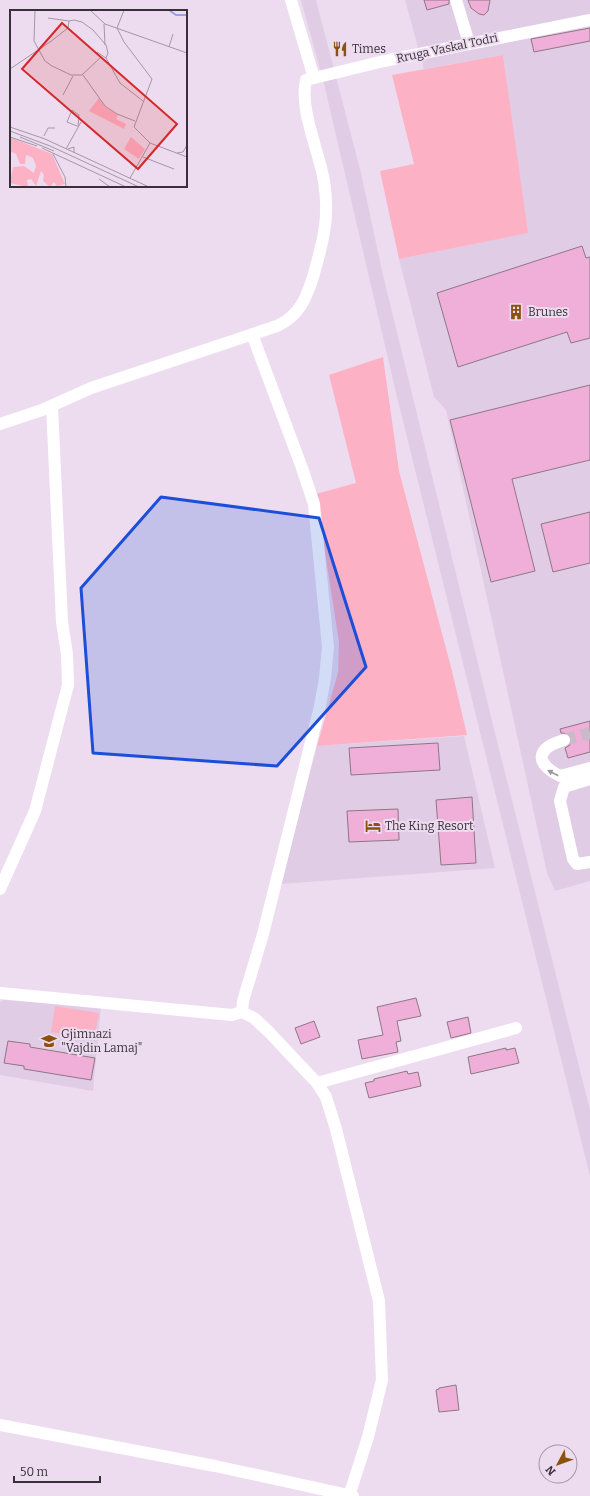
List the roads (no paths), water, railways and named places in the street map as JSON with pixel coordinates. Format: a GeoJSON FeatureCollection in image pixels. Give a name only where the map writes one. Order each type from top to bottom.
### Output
{"type":"FeatureCollection","features":[{"type":"Feature","properties":{"kind":"street"},"geometry":{"type":"LineString","coordinates":[[0,424],[52,406],[91,388],[284,323],[298,311],[309,290],[322,246],[327,217],[326,192],[304,98],[306,80],[314,78],[291,0]]}},
{"type":"Feature","properties":{"kind":"street"},"geometry":{"type":"LineString","coordinates":[[456,0],[469,43]]}},
{"type":"Feature","properties":{"kind":"street","name":"Rruga Vaskal Todri"},"geometry":{"type":"LineString","coordinates":[[314,78],[469,43],[590,20]]}},
{"type":"Feature","properties":{"kind":"street"},"geometry":{"type":"LineString","coordinates":[[242,1012],[243,1001],[263,934],[320,706],[328,647],[314,504],[252,334]]}},
{"type":"Feature","properties":{"kind":"street"},"geometry":{"type":"LineString","coordinates":[[0,889],[35,811],[68,686],[68,654],[62,622],[52,406]]}},
{"type":"Feature","properties":{"kind":"street"},"geometry":{"type":"LineString","coordinates":[[564,740],[552,743],[543,752],[542,760],[546,770],[560,776],[590,768]]}},
{"type":"Feature","properties":{"kind":"street"},"geometry":{"type":"LineString","coordinates":[[590,779],[564,787],[560,802],[573,859],[577,864],[590,862]]}},
{"type":"Feature","properties":{"kind":"street"},"geometry":{"type":"LineString","coordinates":[[0,993],[232,1015],[242,1012],[254,1018],[268,1031],[317,1083],[326,1097],[336,1129],[379,1301],[382,1380],[351,1496],[214,1466],[0,1425]]}},
{"type":"Feature","properties":{"kind":"street"},"geometry":{"type":"LineString","coordinates":[[317,1083],[516,1028]]}},
{"type":"Feature","properties":{"kind":"tunnel"},"geometry":{"type":"LineString","coordinates":[[564,740],[590,733]]}},
{"type":"Feature","properties":{"kind":"place","name":"Times"},"geometry":{"type":"Point","coordinates":[340,49]}},
{"type":"Feature","properties":{"kind":"place","name":"Brunes"},"geometry":{"type":"Point","coordinates":[516,312]}},
{"type":"Feature","properties":{"kind":"place","name":"The King Resort"},"geometry":{"type":"Point","coordinates":[373,826]}},
{"type":"Feature","properties":{"kind":"place","name":"Gjimnazi \"Vajdin Lamaj\""},"geometry":{"type":"Point","coordinates":[49,1041]}}]}
